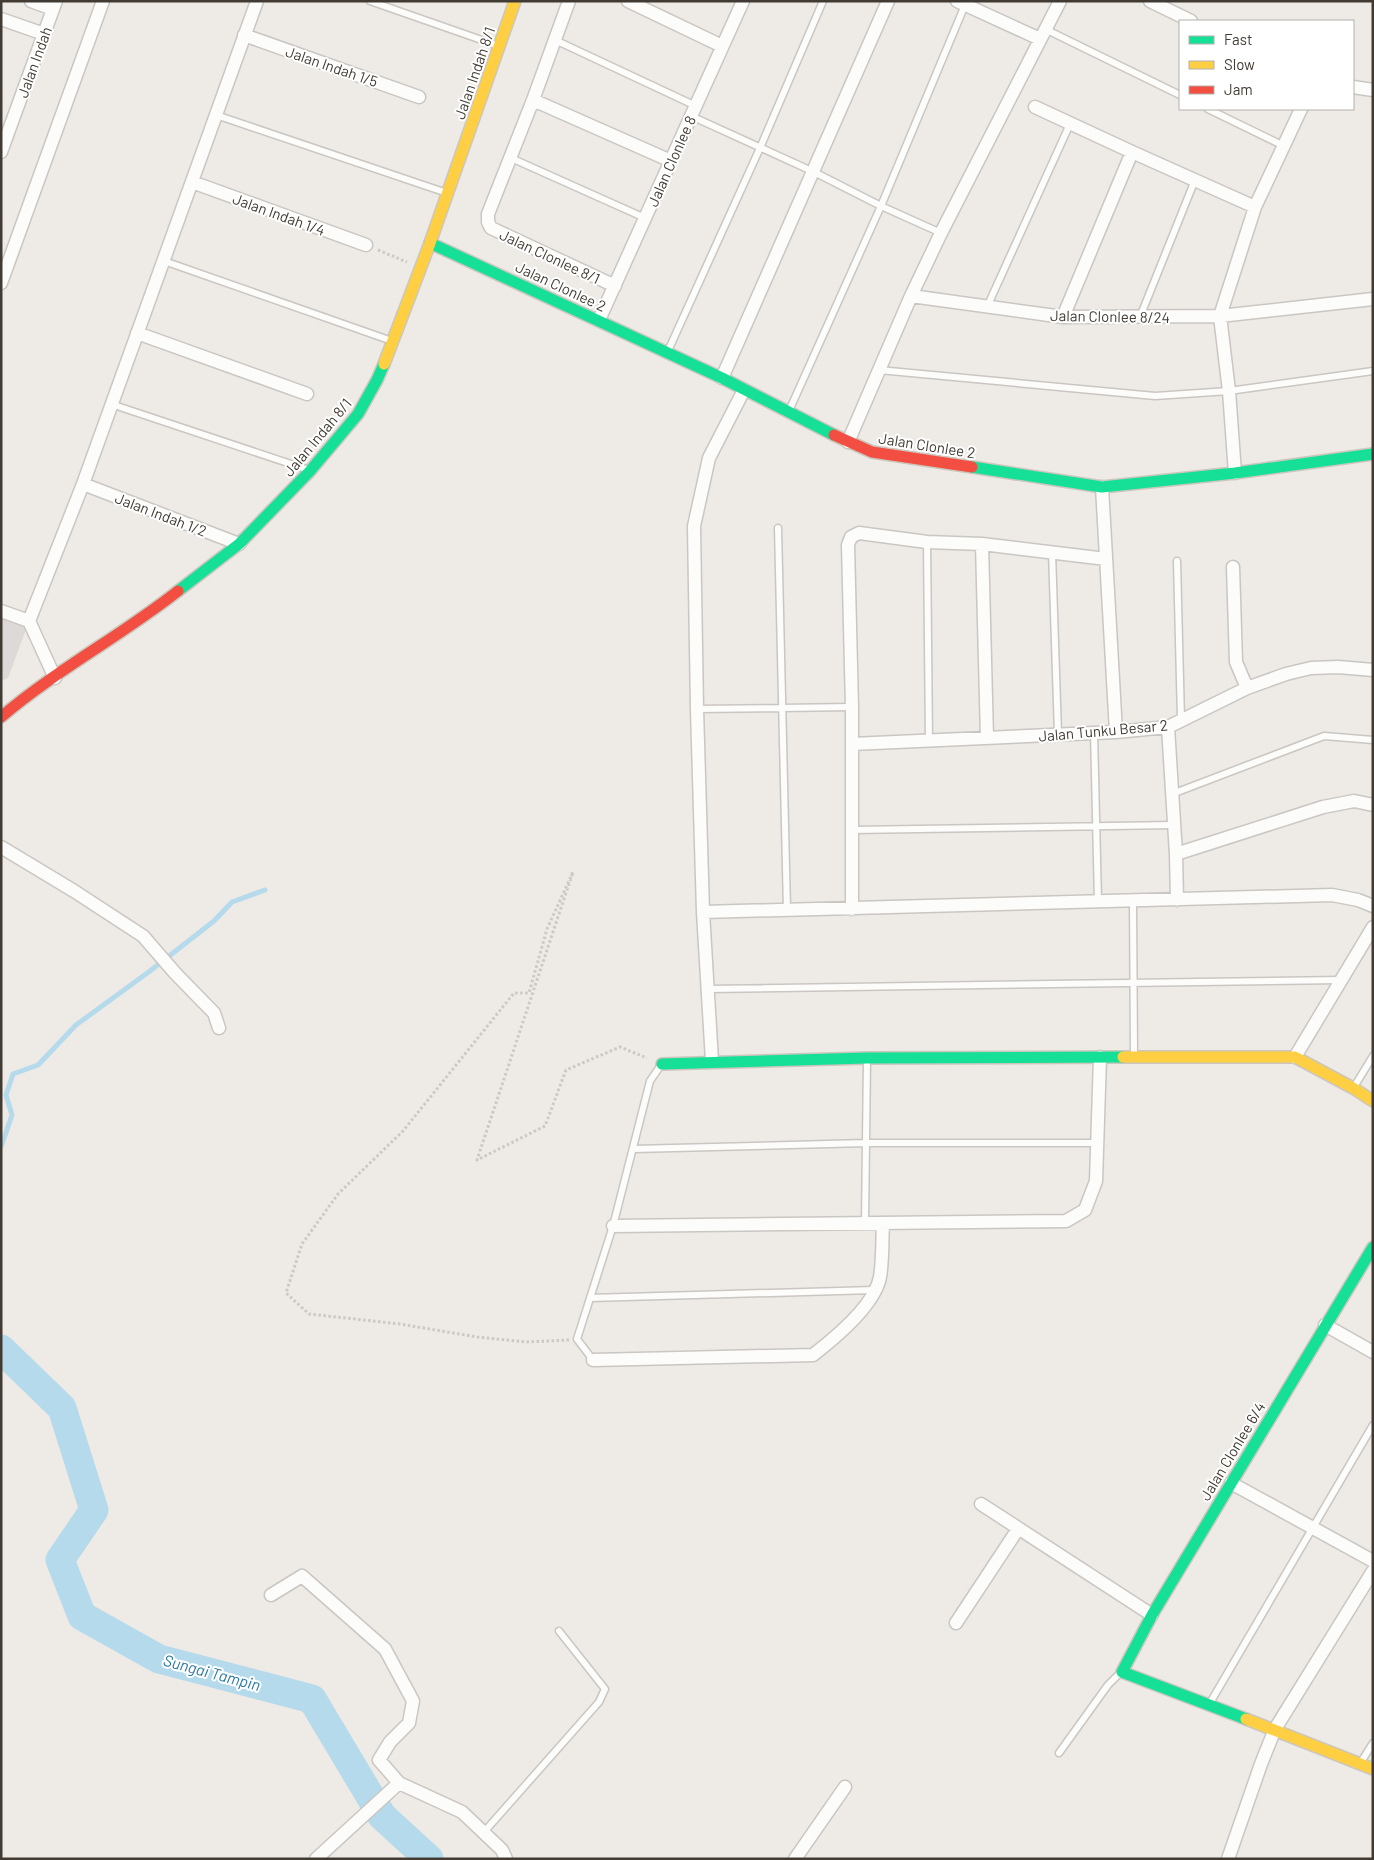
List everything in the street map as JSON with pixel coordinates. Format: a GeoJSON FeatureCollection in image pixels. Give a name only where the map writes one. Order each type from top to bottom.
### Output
{"type":"FeatureCollection","features":[{"type":"Feature","properties":{"kind":"street"},"geometry":{"type":"LineString","coordinates":[[31,1],[54,5]]}},
{"type":"Feature","properties":{"kind":"street"},"geometry":{"type":"LineString","coordinates":[[1,283],[103,1]]}},
{"type":"Feature","properties":{"kind":"street"},"geometry":{"type":"LineString","coordinates":[[29,621],[83,484],[257,1]]}},
{"type":"Feature","properties":{"kind":"street","name":"Jalan Indah 8/1"},"geometry":{"type":"LineString","coordinates":[[1,717],[23,698],[150,613],[239,544],[310,471],[358,414],[377,380],[393,342],[515,1]]}},
{"type":"Feature","properties":{"kind":"street"},"geometry":{"type":"LineString","coordinates":[[511,158],[569,1]]}},
{"type":"Feature","properties":{"kind":"street"},"geometry":{"type":"LineString","coordinates":[[628,1],[722,46]]}},
{"type":"Feature","properties":{"kind":"street","name":"Jalan Clonlee 8"},"geometry":{"type":"LineString","coordinates":[[599,320],[743,1]]}},
{"type":"Feature","properties":{"kind":"street"},"geometry":{"type":"LineString","coordinates":[[722,378],[888,1]]}},
{"type":"Feature","properties":{"kind":"street"},"geometry":{"type":"LineString","coordinates":[[848,442],[911,296],[941,233],[1060,1]]}},
{"type":"Feature","properties":{"kind":"street"},"geometry":{"type":"LineString","coordinates":[[1150,1],[1189,20]]}},
{"type":"Feature","properties":{"kind":"street"},"geometry":{"type":"LineString","coordinates":[[961,3],[1043,34]]}},
{"type":"Feature","properties":{"kind":"street","name":"Jalan Indah"},"geometry":{"type":"LineString","coordinates":[[1,152],[54,5]]}},
{"type":"Feature","properties":{"kind":"street"},"geometry":{"type":"LineString","coordinates":[[2,22],[44,34]]}},
{"type":"Feature","properties":{"kind":"street","name":"Jalan Indah 1/5"},"geometry":{"type":"LineString","coordinates":[[244,35],[419,97]]}},
{"type":"Feature","properties":{"kind":"street"},"geometry":{"type":"LineString","coordinates":[[1354,87],[1373,90]]}},
{"type":"Feature","properties":{"kind":"street"},"geometry":{"type":"LineString","coordinates":[[533,100],[671,161]]}},
{"type":"Feature","properties":{"kind":"street"},"geometry":{"type":"LineString","coordinates":[[1035,107],[1255,207]]}},
{"type":"Feature","properties":{"kind":"street"},"geometry":{"type":"LineString","coordinates":[[1235,472],[1229,391],[1220,316],[1255,207],[1301,110]]}},
{"type":"Feature","properties":{"kind":"street"},"geometry":{"type":"LineString","coordinates":[[1063,317],[1132,152]]}},
{"type":"Feature","properties":{"kind":"street","name":"Jalan Clonlee 8/1"},"geometry":{"type":"LineString","coordinates":[[511,158],[488,214],[488,222],[491,228],[614,286]]}},
{"type":"Feature","properties":{"kind":"street","name":"Jalan Indah 1/4"},"geometry":{"type":"LineString","coordinates":[[192,182],[366,246]]}},
{"type":"Feature","properties":{"kind":"street","name":"Jalan Clonlee 2"},"geometry":{"type":"LineString","coordinates":[[430,243],[722,378],[848,442],[872,452],[1102,487],[1373,454]]}},
{"type":"Feature","properties":{"kind":"street","name":"Jalan Clonlee 8/24"},"geometry":{"type":"LineString","coordinates":[[911,296],[1063,317],[1139,318],[1220,316],[1373,299]]}},
{"type":"Feature","properties":{"kind":"street"},"geometry":{"type":"LineString","coordinates":[[137,333],[308,394]]}},
{"type":"Feature","properties":{"kind":"street"},"geometry":{"type":"LineString","coordinates":[[712,1061],[704,912],[697,709],[694,526],[709,458],[744,390]]}},
{"type":"Feature","properties":{"kind":"street","name":"Jalan Indah 1/2"},"geometry":{"type":"LineString","coordinates":[[83,484],[239,544]]}},
{"type":"Feature","properties":{"kind":"street"},"geometry":{"type":"LineString","coordinates":[[1102,487],[1116,732]]}},
{"type":"Feature","properties":{"kind":"street"},"geometry":{"type":"LineString","coordinates":[[852,909],[852,707],[848,545],[851,537],[859,533],[927,542],[982,544],[1106,559]]}},
{"type":"Feature","properties":{"kind":"street"},"geometry":{"type":"LineString","coordinates":[[982,544],[987,738]]}},
{"type":"Feature","properties":{"kind":"street"},"geometry":{"type":"LineString","coordinates":[[1233,567],[1236,662],[1247,688]]}},
{"type":"Feature","properties":{"kind":"street"},"geometry":{"type":"LineString","coordinates":[[1,611],[29,621],[55,678]]}},
{"type":"Feature","properties":{"kind":"street","name":"Jalan Tunku Besar 2"},"geometry":{"type":"LineString","coordinates":[[852,744],[1116,732],[1168,727],[1247,688],[1286,674],[1312,668],[1338,667],[1373,670]]}},
{"type":"Feature","properties":{"kind":"street"},"geometry":{"type":"LineString","coordinates":[[1168,727],[1177,900]]}},
{"type":"Feature","properties":{"kind":"street"},"geometry":{"type":"LineString","coordinates":[[1176,854],[1323,807],[1354,802],[1373,805]]}},
{"type":"Feature","properties":{"kind":"street"},"geometry":{"type":"LineString","coordinates":[[1,847],[143,936],[175,973],[214,1013],[219,1028]]}},
{"type":"Feature","properties":{"kind":"street"},"geometry":{"type":"LineString","coordinates":[[704,912],[1332,895],[1358,900],[1373,906]]}},
{"type":"Feature","properties":{"kind":"street"},"geometry":{"type":"LineString","coordinates":[[1295,1057],[1373,927]]}},
{"type":"Feature","properties":{"kind":"street"},"geometry":{"type":"LineString","coordinates":[[613,1226],[1066,1221],[1085,1210],[1096,1181],[1100,1057]]}},
{"type":"Feature","properties":{"kind":"street"},"geometry":{"type":"LineString","coordinates":[[662,1064],[712,1061],[867,1058],[1295,1057],[1373,1101]]}},
{"type":"Feature","properties":{"kind":"street"},"geometry":{"type":"LineString","coordinates":[[593,1360],[813,1355],[839,1334],[870,1299],[880,1278],[883,1223]]}},
{"type":"Feature","properties":{"kind":"street","name":"Jalan Clonlee 6/4"},"geometry":{"type":"LineString","coordinates":[[1122,1672],[1152,1615],[1373,1247]]}},
{"type":"Feature","properties":{"kind":"street"},"geometry":{"type":"LineString","coordinates":[[1325,1325],[1373,1352]]}},
{"type":"Feature","properties":{"kind":"street"},"geometry":{"type":"LineString","coordinates":[[1231,1483],[1373,1561]]}},
{"type":"Feature","properties":{"kind":"street"},"geometry":{"type":"LineString","coordinates":[[981,1504],[1152,1615]]}},
{"type":"Feature","properties":{"kind":"street"},"geometry":{"type":"LineString","coordinates":[[956,1624],[1018,1528]]}},
{"type":"Feature","properties":{"kind":"street"},"geometry":{"type":"LineString","coordinates":[[1228,1859],[1275,1729],[1373,1571]]}},
{"type":"Feature","properties":{"kind":"street"},"geometry":{"type":"LineString","coordinates":[[271,1595],[302,1576],[385,1649],[413,1701],[409,1722],[390,1742],[380,1760],[398,1783],[462,1812],[502,1850],[506,1859]]}},
{"type":"Feature","properties":{"kind":"street"},"geometry":{"type":"LineString","coordinates":[[1122,1672],[1275,1729],[1373,1769]]}},
{"type":"Feature","properties":{"kind":"street"},"geometry":{"type":"LineString","coordinates":[[316,1859],[398,1783]]}},
{"type":"Feature","properties":{"kind":"street"},"geometry":{"type":"LineString","coordinates":[[795,1859],[844,1787]]}},
{"type":"Feature","properties":{"kind":"lane"},"geometry":{"type":"LineString","coordinates":[[370,1],[498,46]]}},
{"type":"Feature","properties":{"kind":"lane"},"geometry":{"type":"LineString","coordinates":[[668,353],[760,148],[823,1]]}},
{"type":"Feature","properties":{"kind":"lane"},"geometry":{"type":"LineString","coordinates":[[789,412],[880,206],[961,3]]}},
{"type":"Feature","properties":{"kind":"lane"},"geometry":{"type":"LineString","coordinates":[[1043,34],[1179,95]]}},
{"type":"Feature","properties":{"kind":"lane"},"geometry":{"type":"LineString","coordinates":[[555,40],[693,111],[760,148],[941,233]]}},
{"type":"Feature","properties":{"kind":"lane"},"geometry":{"type":"LineString","coordinates":[[1210,110],[1284,146]]}},
{"type":"Feature","properties":{"kind":"lane"},"geometry":{"type":"LineString","coordinates":[[216,115],[447,194]]}},
{"type":"Feature","properties":{"kind":"lane"},"geometry":{"type":"LineString","coordinates":[[987,306],[1070,124]]}},
{"type":"Feature","properties":{"kind":"lane"},"geometry":{"type":"LineString","coordinates":[[511,158],[645,218]]}},
{"type":"Feature","properties":{"kind":"lane"},"geometry":{"type":"LineString","coordinates":[[1139,318],[1196,180]]}},
{"type":"Feature","properties":{"kind":"lane"},"geometry":{"type":"LineString","coordinates":[[164,261],[393,342]]}},
{"type":"Feature","properties":{"kind":"lane"},"geometry":{"type":"LineString","coordinates":[[879,370],[1155,396],[1229,391],[1373,371]]}},
{"type":"Feature","properties":{"kind":"lane"},"geometry":{"type":"LineString","coordinates":[[111,404],[310,471]]}},
{"type":"Feature","properties":{"kind":"lane"},"geometry":{"type":"LineString","coordinates":[[778,528],[787,910]]}},
{"type":"Feature","properties":{"kind":"lane"},"geometry":{"type":"LineString","coordinates":[[927,542],[929,741]]}},
{"type":"Feature","properties":{"kind":"lane"},"geometry":{"type":"LineString","coordinates":[[1052,552],[1058,734]]}},
{"type":"Feature","properties":{"kind":"lane"},"geometry":{"type":"LineString","coordinates":[[1177,561],[1182,721]]}},
{"type":"Feature","properties":{"kind":"lane"},"geometry":{"type":"LineString","coordinates":[[697,709],[852,707]]}},
{"type":"Feature","properties":{"kind":"lane"},"geometry":{"type":"LineString","coordinates":[[1094,732],[1098,902]]}},
{"type":"Feature","properties":{"kind":"lane"},"geometry":{"type":"LineString","coordinates":[[1172,794],[1324,736],[1373,740]]}},
{"type":"Feature","properties":{"kind":"lane"},"geometry":{"type":"LineString","coordinates":[[852,830],[1174,825]]}},
{"type":"Feature","properties":{"kind":"lane"},"geometry":{"type":"LineString","coordinates":[[1133,901],[1134,1057]]}},
{"type":"Feature","properties":{"kind":"lane"},"geometry":{"type":"LineString","coordinates":[[708,989],[1341,980]]}},
{"type":"Feature","properties":{"kind":"lane"},"geometry":{"type":"LineString","coordinates":[[1353,1088],[1373,1056]]}},
{"type":"Feature","properties":{"kind":"lane"},"geometry":{"type":"LineString","coordinates":[[865,1223],[867,1058]]}},
{"type":"Feature","properties":{"kind":"lane"},"geometry":{"type":"LineString","coordinates":[[593,1360],[577,1339],[613,1226],[650,1081],[662,1064]]}},
{"type":"Feature","properties":{"kind":"lane"},"geometry":{"type":"LineString","coordinates":[[633,1149],[866,1144],[1098,1143]]}},
{"type":"Feature","properties":{"kind":"lane"},"geometry":{"type":"LineString","coordinates":[[590,1298],[874,1290]]}},
{"type":"Feature","properties":{"kind":"lane"},"geometry":{"type":"LineString","coordinates":[[1210,1704],[1373,1424]]}},
{"type":"Feature","properties":{"kind":"lane"},"geometry":{"type":"LineString","coordinates":[[484,1832],[599,1702],[605,1689],[560,1631]]}},
{"type":"Feature","properties":{"kind":"lane"},"geometry":{"type":"LineString","coordinates":[[1059,1753],[1108,1684],[1122,1672]]}},
{"type":"Feature","properties":{"kind":"lane"},"geometry":{"type":"LineString","coordinates":[[1360,1764],[1373,1743]]}},
{"type":"Feature","properties":{"kind":"path"},"geometry":{"type":"LineString","coordinates":[[366,246],[420,268]]}},
{"type":"Feature","properties":{"kind":"path"},"geometry":{"type":"LineString","coordinates":[[577,1339],[526,1342],[477,1337],[400,1324],[309,1314],[286,1293],[302,1244],[338,1194],[403,1131],[514,993],[528,993],[547,929],[573,872],[476,1160],[545,1126],[566,1070],[620,1047],[662,1064]]}},
{"type":"Feature","properties":{"kind":"shaded area"},"geometry":{"type":"Polygon","coordinates":[[[1,611],[29,621],[8,678],[1,681],[1,611]]]}},
{"type":"Feature","properties":{"kind":"waterway"},"geometry":{"type":"LineString","coordinates":[[1,1147],[12,1115],[6,1095],[13,1074],[38,1065],[76,1025],[214,921],[232,902],[265,890]]}},
{"type":"Feature","properties":{"kind":"waterway","name":"Sungai Tampin"},"geometry":{"type":"LineString","coordinates":[[1,1349],[62,1408],[94,1510],[60,1560],[82,1616],[159,1659],[312,1699],[382,1816],[429,1859]]}},
{"type":"Feature","properties":{"kind":"traffic: fast"},"geometry":{"type":"LineString","coordinates":[[430,243],[722,378],[834,435]]}},
{"type":"Feature","properties":{"kind":"traffic: fast"},"geometry":{"type":"LineString","coordinates":[[178,591],[239,544],[310,471],[358,414],[384,364]]}},
{"type":"Feature","properties":{"kind":"traffic: fast"},"geometry":{"type":"LineString","coordinates":[[972,467],[1102,487],[1235,473],[1373,454]]}},
{"type":"Feature","properties":{"kind":"traffic: fast"},"geometry":{"type":"LineString","coordinates":[[662,1064],[867,1058],[1123,1057]]}},
{"type":"Feature","properties":{"kind":"traffic: fast"},"geometry":{"type":"LineString","coordinates":[[1246,1719],[1122,1672],[1152,1615],[1373,1247]]}},
{"type":"Feature","properties":{"kind":"traffic: slow"},"geometry":{"type":"LineString","coordinates":[[384,364],[430,243],[515,1]]}},
{"type":"Feature","properties":{"kind":"traffic: slow"},"geometry":{"type":"LineString","coordinates":[[1123,1057],[1295,1057],[1373,1101]]}},
{"type":"Feature","properties":{"kind":"traffic: slow"},"geometry":{"type":"LineString","coordinates":[[1246,1719],[1373,1769]]}},
{"type":"Feature","properties":{"kind":"traffic: jam"},"geometry":{"type":"LineString","coordinates":[[834,435],[872,452],[972,467]]}},
{"type":"Feature","properties":{"kind":"traffic: jam"},"geometry":{"type":"LineString","coordinates":[[1,717],[44,684],[178,591]]}}]}
